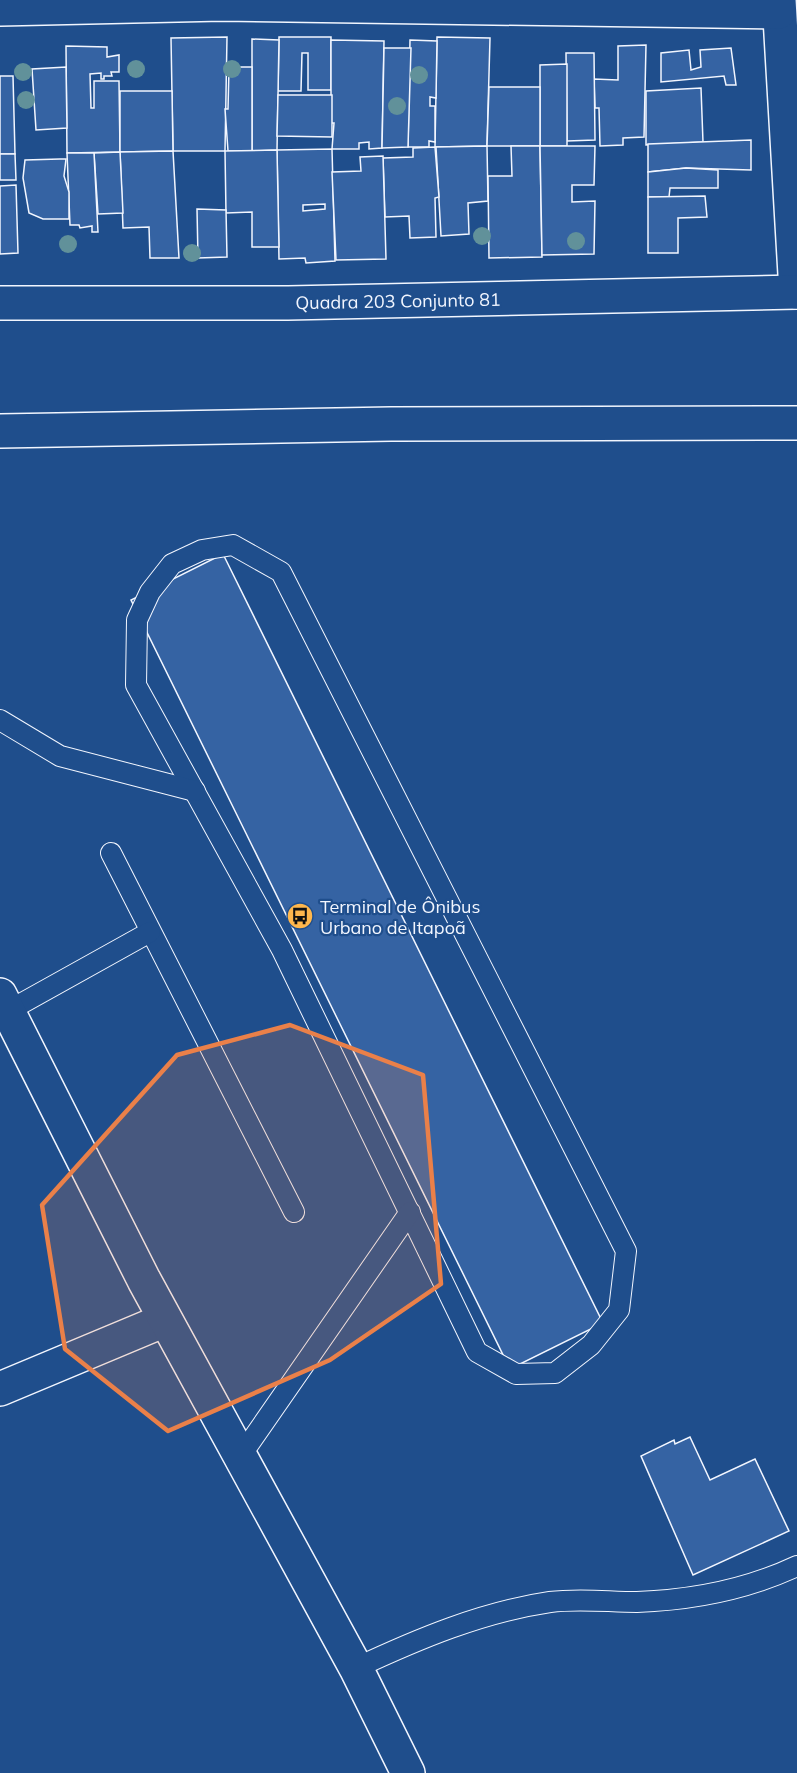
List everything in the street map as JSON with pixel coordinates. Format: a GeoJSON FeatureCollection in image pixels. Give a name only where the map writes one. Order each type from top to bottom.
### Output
{"type":"FeatureCollection","features":[{"type":"Feature","properties":{"kind":"street"},"geometry":{"type":"LineString","coordinates":[[0,9],[222,2],[779,6],[796,292]]}},
{"type":"Feature","properties":{"kind":"street","name":"Quadra 203 Conjunto 81"},"geometry":{"type":"LineString","coordinates":[[0,303],[288,303],[796,292]]}},
{"type":"Feature","properties":{"kind":"street"},"geometry":{"type":"LineString","coordinates":[[0,431],[391,424],[797,423]]}},
{"type":"Feature","properties":{"kind":"street"},"geometry":{"type":"LineString","coordinates":[[4,1003],[165,1320],[356,1668],[408,1773]]}},
{"type":"Feature","properties":{"kind":"street"},"geometry":{"type":"LineString","coordinates":[[0,1389],[165,1320]]}},
{"type":"Feature","properties":{"kind":"lane"},"geometry":{"type":"LineString","coordinates":[[233,545],[281,572],[626,1251],[619,1310],[591,1346],[555,1373],[516,1374],[477,1352],[282,950],[195,791],[136,685],[137,620],[150,592],[172,564],[202,550],[233,545]]}},
{"type":"Feature","properties":{"kind":"lane"},"geometry":{"type":"LineString","coordinates":[[0,720],[60,756],[195,791]]}},
{"type":"Feature","properties":{"kind":"lane"},"geometry":{"type":"LineString","coordinates":[[111,853],[294,1212]]}},
{"type":"Feature","properties":{"kind":"lane"},"geometry":{"type":"LineString","coordinates":[[4,1003],[150,932]]}},
{"type":"Feature","properties":{"kind":"lane"},"geometry":{"type":"LineString","coordinates":[[240,1457],[410,1212]]}},
{"type":"Feature","properties":{"kind":"lane"},"geometry":{"type":"LineString","coordinates":[[356,1668],[424,1636],[509,1610],[553,1602],[638,1602],[705,1596],[763,1582],[797,1566]]}},
{"type":"Feature","properties":{"kind":"highlighted area"},"geometry":{"type":"Polygon","coordinates":[[[290,1025],[423,1075],[441,1284],[330,1360],[168,1431],[65,1349],[42,1205],[177,1055],[290,1025]]]}},
{"type":"Feature","properties":{"kind":"building"},"geometry":{"type":"Polygon","coordinates":[[[227,37],[225,151],[173,151],[171,38],[227,37]]]}},
{"type":"Feature","properties":{"kind":"building"},"geometry":{"type":"Polygon","coordinates":[[[279,37],[331,37],[331,90],[308,90],[308,53],[302,53],[301,91],[278,91],[279,37]]]}},
{"type":"Feature","properties":{"kind":"building"},"geometry":{"type":"Polygon","coordinates":[[[437,37],[490,38],[487,146],[435,147],[437,37]]]}},
{"type":"Feature","properties":{"kind":"building"},"geometry":{"type":"Polygon","coordinates":[[[252,39],[279,40],[277,150],[252,151],[252,39]]]}},
{"type":"Feature","properties":{"kind":"building"},"geometry":{"type":"Polygon","coordinates":[[[331,40],[384,41],[382,148],[369,149],[369,142],[359,143],[359,149],[332,149],[334,123],[331,123],[331,40]]]}},
{"type":"Feature","properties":{"kind":"building"},"geometry":{"type":"Polygon","coordinates":[[[410,40],[437,41],[436,98],[430,97],[430,106],[435,106],[435,142],[429,141],[429,147],[408,147],[410,40]]]}},
{"type":"Feature","properties":{"kind":"building"},"geometry":{"type":"Polygon","coordinates":[[[646,45],[644,137],[623,138],[623,145],[600,146],[599,108],[595,108],[594,79],[618,80],[618,46],[646,45]]]}},
{"type":"Feature","properties":{"kind":"building"},"geometry":{"type":"Polygon","coordinates":[[[66,46],[107,47],[107,57],[119,55],[119,72],[111,72],[112,76],[104,76],[104,79],[101,79],[101,73],[90,74],[91,108],[94,108],[94,81],[119,81],[120,152],[67,153],[66,46]]]}},
{"type":"Feature","properties":{"kind":"building"},"geometry":{"type":"Polygon","coordinates":[[[384,48],[411,48],[408,147],[382,148],[384,48]]]}},
{"type":"Feature","properties":{"kind":"building"},"geometry":{"type":"Polygon","coordinates":[[[731,48],[736,85],[726,85],[724,76],[661,82],[661,53],[689,50],[691,70],[701,67],[700,50],[731,48]]]}},
{"type":"Feature","properties":{"kind":"building"},"geometry":{"type":"Polygon","coordinates":[[[566,53],[594,53],[595,140],[567,141],[566,53]]]}},
{"type":"Feature","properties":{"kind":"building"},"geometry":{"type":"Polygon","coordinates":[[[567,64],[567,146],[540,146],[540,65],[567,64]]]}},
{"type":"Feature","properties":{"kind":"building"},"geometry":{"type":"Polygon","coordinates":[[[66,67],[67,128],[36,130],[32,69],[66,67]]]}},
{"type":"Feature","properties":{"kind":"building"},"geometry":{"type":"Polygon","coordinates":[[[229,67],[252,67],[252,151],[228,151],[225,109],[228,109],[229,67]]]}},
{"type":"Feature","properties":{"kind":"building"},"geometry":{"type":"Polygon","coordinates":[[[0,76],[13,76],[15,154],[0,154],[0,76]]]}},
{"type":"Feature","properties":{"kind":"building"},"geometry":{"type":"Polygon","coordinates":[[[489,87],[540,87],[540,146],[487,146],[489,87]]]}},
{"type":"Feature","properties":{"kind":"building"},"geometry":{"type":"Polygon","coordinates":[[[701,88],[703,142],[646,145],[646,91],[701,88]]]}},
{"type":"Feature","properties":{"kind":"building"},"geometry":{"type":"Polygon","coordinates":[[[120,91],[172,91],[173,151],[120,152],[120,91]]]}},
{"type":"Feature","properties":{"kind":"building"},"geometry":{"type":"Polygon","coordinates":[[[278,95],[332,95],[332,137],[277,136],[278,95]]]}},
{"type":"Feature","properties":{"kind":"building"},"geometry":{"type":"Polygon","coordinates":[[[751,140],[751,170],[686,168],[648,172],[648,144],[751,140]]]}},
{"type":"Feature","properties":{"kind":"building"},"geometry":{"type":"Polygon","coordinates":[[[487,146],[488,201],[468,203],[469,234],[441,236],[436,147],[487,146]]]}},
{"type":"Feature","properties":{"kind":"building"},"geometry":{"type":"Polygon","coordinates":[[[511,146],[540,146],[542,257],[489,258],[488,176],[512,176],[511,146]]]}},
{"type":"Feature","properties":{"kind":"building"},"geometry":{"type":"Polygon","coordinates":[[[540,146],[595,146],[594,185],[572,185],[572,202],[595,201],[594,254],[542,255],[540,146]]]}},
{"type":"Feature","properties":{"kind":"building"},"geometry":{"type":"Polygon","coordinates":[[[435,147],[439,197],[435,198],[436,237],[410,238],[409,216],[385,217],[383,158],[413,157],[413,148],[435,147]]]}},
{"type":"Feature","properties":{"kind":"building"},"geometry":{"type":"Polygon","coordinates":[[[332,149],[335,261],[306,263],[305,258],[279,259],[277,150],[332,149]],[[325,204],[303,205],[303,211],[325,209],[325,204]]]}},
{"type":"Feature","properties":{"kind":"building"},"geometry":{"type":"Polygon","coordinates":[[[277,150],[279,247],[252,247],[252,212],[226,213],[225,151],[277,150]]]}},
{"type":"Feature","properties":{"kind":"building"},"geometry":{"type":"Polygon","coordinates":[[[173,151],[179,258],[150,258],[149,227],[123,228],[120,152],[173,151]]]}},
{"type":"Feature","properties":{"kind":"building"},"geometry":{"type":"Polygon","coordinates":[[[120,152],[123,213],[98,214],[94,153],[120,152]]]}},
{"type":"Feature","properties":{"kind":"building"},"geometry":{"type":"Polygon","coordinates":[[[67,153],[94,153],[98,232],[92,232],[92,226],[80,228],[79,225],[70,225],[67,153]]]}},
{"type":"Feature","properties":{"kind":"building"},"geometry":{"type":"Polygon","coordinates":[[[0,154],[15,154],[16,180],[0,180],[0,154]]]}},
{"type":"Feature","properties":{"kind":"building"},"geometry":{"type":"Polygon","coordinates":[[[383,156],[386,259],[336,260],[332,172],[361,171],[360,157],[383,156]]]}},
{"type":"Feature","properties":{"kind":"building"},"geometry":{"type":"Polygon","coordinates":[[[66,159],[64,176],[69,192],[69,219],[43,219],[29,213],[23,178],[25,160],[66,159]]]}},
{"type":"Feature","properties":{"kind":"building"},"geometry":{"type":"Polygon","coordinates":[[[686,168],[718,170],[718,188],[670,188],[669,197],[648,197],[648,172],[686,168]]]}},
{"type":"Feature","properties":{"kind":"building"},"geometry":{"type":"Polygon","coordinates":[[[16,185],[18,253],[0,254],[0,186],[16,185]]]}},
{"type":"Feature","properties":{"kind":"building"},"geometry":{"type":"Polygon","coordinates":[[[705,196],[707,217],[678,218],[678,253],[648,253],[648,197],[705,196]]]}},
{"type":"Feature","properties":{"kind":"building"},"geometry":{"type":"Polygon","coordinates":[[[197,209],[226,210],[227,257],[198,258],[197,209]]]}},
{"type":"Feature","properties":{"kind":"building"},"geometry":{"type":"Polygon","coordinates":[[[223,554],[603,1323],[510,1369],[131,600],[223,554]]]}},
{"type":"Feature","properties":{"kind":"building"},"geometry":{"type":"Polygon","coordinates":[[[690,1437],[710,1480],[755,1459],[789,1531],[693,1575],[641,1456],[674,1440],[675,1444],[690,1437]]]}},
{"type":"Feature","properties":{"kind":"place","name":"Terminal de Ônibus Urbano de Itapoã"},"geometry":{"type":"Point","coordinates":[300,916]}}]}
